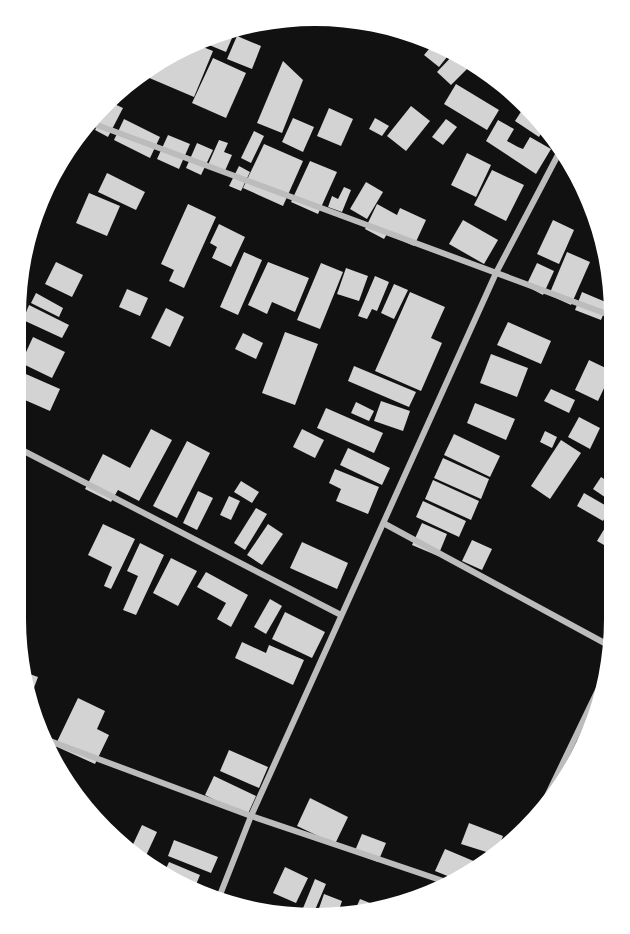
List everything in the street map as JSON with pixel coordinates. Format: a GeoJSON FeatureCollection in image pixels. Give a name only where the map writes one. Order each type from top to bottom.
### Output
{"type":"FeatureCollection","features":[{"type":"Feature","properties":{"kind":"street"},"geometry":{"type":"LineString","coordinates":[[96,125],[604,313]]}},
{"type":"Feature","properties":{"kind":"street"},"geometry":{"type":"LineString","coordinates":[[221,893],[251,816],[496,273],[557,156]]}},
{"type":"Feature","properties":{"kind":"street"},"geometry":{"type":"LineString","coordinates":[[26,452],[341,615]]}},
{"type":"Feature","properties":{"kind":"street"},"geometry":{"type":"LineString","coordinates":[[384,524],[604,643]]}},
{"type":"Feature","properties":{"kind":"street"},"geometry":{"type":"LineString","coordinates":[[552,785],[593,701]]}},
{"type":"Feature","properties":{"kind":"street"},"geometry":{"type":"LineString","coordinates":[[53,742],[251,816],[440,880]]}},
{"type":"Feature","properties":{"kind":"building"},"geometry":{"type":"Polygon","coordinates":[[[237,36],[261,46],[252,69],[227,59],[237,36]]]}},
{"type":"Feature","properties":{"kind":"building"},"geometry":{"type":"Polygon","coordinates":[[[232,38],[226,52],[210,46],[232,38]]]}},
{"type":"Feature","properties":{"kind":"building"},"geometry":{"type":"Polygon","coordinates":[[[205,48],[213,51],[194,97],[149,78],[170,64],[205,48]]]}},
{"type":"Feature","properties":{"kind":"building"},"geometry":{"type":"Polygon","coordinates":[[[429,49],[447,57],[439,67],[424,55],[429,49]]]}},
{"type":"Feature","properties":{"kind":"building"},"geometry":{"type":"Polygon","coordinates":[[[213,58],[246,73],[226,118],[192,103],[213,58]]]}},
{"type":"Feature","properties":{"kind":"building"},"geometry":{"type":"Polygon","coordinates":[[[450,59],[467,69],[451,85],[437,72],[450,59]]]}},
{"type":"Feature","properties":{"kind":"building"},"geometry":{"type":"Polygon","coordinates":[[[283,61],[303,80],[282,133],[257,123],[283,61]]]}},
{"type":"Feature","properties":{"kind":"building"},"geometry":{"type":"Polygon","coordinates":[[[456,84],[499,110],[487,130],[444,104],[456,84]]]}},
{"type":"Feature","properties":{"kind":"building"},"geometry":{"type":"Polygon","coordinates":[[[116,105],[123,108],[108,137],[95,130],[100,121],[116,105]]]}},
{"type":"Feature","properties":{"kind":"building"},"geometry":{"type":"Polygon","coordinates":[[[411,106],[430,121],[406,151],[387,136],[411,106]]]}},
{"type":"Feature","properties":{"kind":"building"},"geometry":{"type":"Polygon","coordinates":[[[329,108],[353,119],[341,146],[317,136],[329,108]]]}},
{"type":"Feature","properties":{"kind":"building"},"geometry":{"type":"Polygon","coordinates":[[[521,111],[541,134],[539,137],[515,121],[521,111]]]}},
{"type":"Feature","properties":{"kind":"building"},"geometry":{"type":"Polygon","coordinates":[[[293,118],[314,127],[303,152],[282,142],[293,118]]]}},
{"type":"Feature","properties":{"kind":"building"},"geometry":{"type":"Polygon","coordinates":[[[375,118],[389,126],[382,136],[369,129],[375,118]]]}},
{"type":"Feature","properties":{"kind":"building"},"geometry":{"type":"Polygon","coordinates":[[[124,119],[160,137],[150,158],[114,140],[124,119]]]}},
{"type":"Feature","properties":{"kind":"building"},"geometry":{"type":"Polygon","coordinates":[[[446,119],[457,127],[443,145],[432,137],[446,119]]]}},
{"type":"Feature","properties":{"kind":"building"},"geometry":{"type":"Polygon","coordinates":[[[498,120],[514,129],[507,141],[523,149],[530,137],[551,149],[536,174],[486,141],[498,120]]]}},
{"type":"Feature","properties":{"kind":"building"},"geometry":{"type":"Polygon","coordinates":[[[254,131],[264,136],[251,163],[241,158],[254,131]]]}},
{"type":"Feature","properties":{"kind":"building"},"geometry":{"type":"Polygon","coordinates":[[[168,135],[190,144],[179,169],[157,159],[168,135]]]}},
{"type":"Feature","properties":{"kind":"building"},"geometry":{"type":"Polygon","coordinates":[[[219,140],[228,143],[224,152],[232,155],[224,173],[207,167],[219,140]]]}},
{"type":"Feature","properties":{"kind":"building"},"geometry":{"type":"Polygon","coordinates":[[[197,143],[213,150],[201,175],[186,168],[197,143]]]}},
{"type":"Feature","properties":{"kind":"building"},"geometry":{"type":"Polygon","coordinates":[[[264,144],[303,161],[283,206],[243,188],[264,144]]]}},
{"type":"Feature","properties":{"kind":"building"},"geometry":{"type":"Polygon","coordinates":[[[467,153],[491,165],[476,197],[451,185],[467,153]]]}},
{"type":"Feature","properties":{"kind":"building"},"geometry":{"type":"Polygon","coordinates":[[[310,161],[337,172],[318,214],[291,202],[310,161]]]}},
{"type":"Feature","properties":{"kind":"building"},"geometry":{"type":"Polygon","coordinates":[[[239,166],[250,172],[241,191],[229,186],[239,166]]]}},
{"type":"Feature","properties":{"kind":"building"},"geometry":{"type":"Polygon","coordinates":[[[492,170],[524,185],[506,221],[474,205],[492,170]]]}},
{"type":"Feature","properties":{"kind":"building"},"geometry":{"type":"Polygon","coordinates":[[[107,173],[145,192],[136,210],[98,192],[107,173]]]}},
{"type":"Feature","properties":{"kind":"building"},"geometry":{"type":"Polygon","coordinates":[[[366,182],[383,192],[367,219],[350,209],[366,182]]]}},
{"type":"Feature","properties":{"kind":"building"},"geometry":{"type":"Polygon","coordinates":[[[344,187],[351,190],[342,212],[328,207],[332,196],[338,199],[344,187]]]}},
{"type":"Feature","properties":{"kind":"building"},"geometry":{"type":"Polygon","coordinates":[[[89,193],[120,206],[107,236],[76,223],[89,193]]]}},
{"type":"Feature","properties":{"kind":"building"},"geometry":{"type":"Polygon","coordinates":[[[188,204],[216,217],[184,288],[169,281],[174,270],[161,264],[188,204]]]}},
{"type":"Feature","properties":{"kind":"building"},"geometry":{"type":"Polygon","coordinates":[[[377,204],[397,215],[400,208],[426,220],[414,246],[387,234],[384,239],[365,229],[377,204]]]}},
{"type":"Feature","properties":{"kind":"building"},"geometry":{"type":"Polygon","coordinates":[[[463,220],[498,240],[484,264],[449,244],[463,220]]]}},
{"type":"Feature","properties":{"kind":"building"},"geometry":{"type":"Polygon","coordinates":[[[553,220],[574,230],[559,264],[537,254],[553,220]]]}},
{"type":"Feature","properties":{"kind":"building"},"geometry":{"type":"Polygon","coordinates":[[[219,224],[245,237],[231,267],[212,258],[217,247],[210,243],[219,224]]]}},
{"type":"Feature","properties":{"kind":"building"},"geometry":{"type":"Polygon","coordinates":[[[244,252],[262,260],[238,315],[220,307],[244,252]]]}},
{"type":"Feature","properties":{"kind":"building"},"geometry":{"type":"Polygon","coordinates":[[[567,252],[590,262],[571,305],[549,295],[567,252]]]}},
{"type":"Feature","properties":{"kind":"building"},"geometry":{"type":"Polygon","coordinates":[[[56,262],[83,275],[72,297],[45,284],[56,262]]]}},
{"type":"Feature","properties":{"kind":"building"},"geometry":{"type":"Polygon","coordinates":[[[268,262],[309,278],[295,312],[272,302],[267,314],[248,305],[268,262]]]}},
{"type":"Feature","properties":{"kind":"building"},"geometry":{"type":"Polygon","coordinates":[[[321,263],[343,272],[320,329],[297,320],[321,263]]]}},
{"type":"Feature","properties":{"kind":"building"},"geometry":{"type":"Polygon","coordinates":[[[537,263],[554,271],[543,295],[526,286],[537,263]]]}},
{"type":"Feature","properties":{"kind":"building"},"geometry":{"type":"Polygon","coordinates":[[[346,268],[368,276],[359,301],[337,294],[346,268]]]}},
{"type":"Feature","properties":{"kind":"building"},"geometry":{"type":"Polygon","coordinates":[[[375,276],[389,282],[377,311],[372,309],[367,319],[358,316],[375,276]]]}},
{"type":"Feature","properties":{"kind":"building"},"geometry":{"type":"Polygon","coordinates":[[[394,284],[408,290],[394,319],[381,313],[394,284]]]}},
{"type":"Feature","properties":{"kind":"building"},"geometry":{"type":"Polygon","coordinates":[[[127,289],[148,298],[140,316],[119,307],[127,289]]]}},
{"type":"Feature","properties":{"kind":"building"},"geometry":{"type":"Polygon","coordinates":[[[410,292],[445,307],[431,338],[442,343],[421,391],[375,371],[410,292]]]}},
{"type":"Feature","properties":{"kind":"building"},"geometry":{"type":"Polygon","coordinates":[[[582,292],[604,301],[604,313],[601,320],[575,310],[582,292]]]}},
{"type":"Feature","properties":{"kind":"building"},"geometry":{"type":"Polygon","coordinates":[[[36,293],[63,308],[59,317],[31,303],[36,293]]]}},
{"type":"Feature","properties":{"kind":"building"},"geometry":{"type":"Polygon","coordinates":[[[29,305],[69,325],[62,338],[26,321],[29,305]]]}},
{"type":"Feature","properties":{"kind":"building"},"geometry":{"type":"Polygon","coordinates":[[[166,308],[184,317],[170,347],[151,338],[166,308]]]}},
{"type":"Feature","properties":{"kind":"building"},"geometry":{"type":"Polygon","coordinates":[[[508,322],[551,341],[541,364],[497,345],[508,322]]]}},
{"type":"Feature","properties":{"kind":"building"},"geometry":{"type":"Polygon","coordinates":[[[285,332],[318,344],[295,405],[262,393],[285,332]]]}},
{"type":"Feature","properties":{"kind":"building"},"geometry":{"type":"Polygon","coordinates":[[[243,333],[263,343],[256,359],[235,349],[243,333]]]}},
{"type":"Feature","properties":{"kind":"building"},"geometry":{"type":"Polygon","coordinates":[[[33,337],[65,352],[52,378],[26,365],[26,352],[33,337]]]}},
{"type":"Feature","properties":{"kind":"building"},"geometry":{"type":"Polygon","coordinates":[[[491,354],[528,368],[517,397],[480,383],[491,354]]]}},
{"type":"Feature","properties":{"kind":"building"},"geometry":{"type":"Polygon","coordinates":[[[589,360],[604,367],[604,388],[598,401],[575,390],[589,360]]]}},
{"type":"Feature","properties":{"kind":"building"},"geometry":{"type":"Polygon","coordinates":[[[354,366],[416,392],[409,407],[348,381],[354,366]]]}},
{"type":"Feature","properties":{"kind":"building"},"geometry":{"type":"Polygon","coordinates":[[[26,374],[60,389],[50,411],[26,400],[26,374]]]}},
{"type":"Feature","properties":{"kind":"building"},"geometry":{"type":"Polygon","coordinates":[[[551,389],[575,400],[569,413],[544,401],[551,389]]]}},
{"type":"Feature","properties":{"kind":"building"},"geometry":{"type":"Polygon","coordinates":[[[381,401],[410,411],[403,431],[374,421],[381,401]]]}},
{"type":"Feature","properties":{"kind":"building"},"geometry":{"type":"Polygon","coordinates":[[[356,402],[374,411],[369,421],[351,413],[356,402]]]}},
{"type":"Feature","properties":{"kind":"building"},"geometry":{"type":"Polygon","coordinates":[[[475,403],[515,419],[506,440],[467,423],[475,403]]]}},
{"type":"Feature","properties":{"kind":"building"},"geometry":{"type":"Polygon","coordinates":[[[326,408],[383,433],[374,453],[317,428],[326,408]]]}},
{"type":"Feature","properties":{"kind":"building"},"geometry":{"type":"Polygon","coordinates":[[[579,417],[600,428],[590,449],[568,437],[579,417]]]}},
{"type":"Feature","properties":{"kind":"building"},"geometry":{"type":"Polygon","coordinates":[[[151,429],[172,440],[139,501],[118,490],[111,502],[85,489],[103,454],[130,468],[151,429]]]}},
{"type":"Feature","properties":{"kind":"building"},"geometry":{"type":"Polygon","coordinates":[[[302,429],[324,440],[315,458],[293,447],[302,429]]]}},
{"type":"Feature","properties":{"kind":"building"},"geometry":{"type":"Polygon","coordinates":[[[545,431],[557,437],[552,448],[540,442],[545,431]]]}},
{"type":"Feature","properties":{"kind":"building"},"geometry":{"type":"Polygon","coordinates":[[[454,434],[500,456],[490,477],[444,455],[454,434]]]}},
{"type":"Feature","properties":{"kind":"building"},"geometry":{"type":"Polygon","coordinates":[[[561,440],[581,453],[550,499],[531,486],[561,440]]]}},
{"type":"Feature","properties":{"kind":"building"},"geometry":{"type":"Polygon","coordinates":[[[187,441],[210,453],[177,518],[153,506],[187,441]]]}},
{"type":"Feature","properties":{"kind":"building"},"geometry":{"type":"Polygon","coordinates":[[[348,448],[390,468],[382,485],[340,465],[348,448]]]}},
{"type":"Feature","properties":{"kind":"building"},"geometry":{"type":"Polygon","coordinates":[[[443,458],[489,479],[481,499],[434,478],[443,458]]]}},
{"type":"Feature","properties":{"kind":"building"},"geometry":{"type":"Polygon","coordinates":[[[335,469],[379,487],[368,514],[336,501],[341,489],[329,483],[335,469]]]}},
{"type":"Feature","properties":{"kind":"building"},"geometry":{"type":"Polygon","coordinates":[[[601,477],[604,479],[604,497],[593,489],[601,477]]]}},
{"type":"Feature","properties":{"kind":"building"},"geometry":{"type":"Polygon","coordinates":[[[433,480],[479,501],[471,520],[425,499],[433,480]]]}},
{"type":"Feature","properties":{"kind":"building"},"geometry":{"type":"Polygon","coordinates":[[[241,481],[259,492],[252,503],[234,492],[241,481]]]}},
{"type":"Feature","properties":{"kind":"building"},"geometry":{"type":"Polygon","coordinates":[[[198,491],[213,498],[197,530],[183,523],[198,491]]]}},
{"type":"Feature","properties":{"kind":"building"},"geometry":{"type":"Polygon","coordinates":[[[584,493],[604,505],[604,519],[603,521],[577,506],[584,493]]]}},
{"type":"Feature","properties":{"kind":"building"},"geometry":{"type":"Polygon","coordinates":[[[229,496],[240,501],[231,520],[220,515],[229,496]]]}},
{"type":"Feature","properties":{"kind":"building"},"geometry":{"type":"Polygon","coordinates":[[[423,501],[466,521],[459,537],[416,517],[423,501]]]}},
{"type":"Feature","properties":{"kind":"building"},"geometry":{"type":"Polygon","coordinates":[[[256,508],[267,514],[245,550],[234,543],[256,508]]]}},
{"type":"Feature","properties":{"kind":"building"},"geometry":{"type":"Polygon","coordinates":[[[422,523],[447,534],[438,556],[412,545],[422,523]]]}},
{"type":"Feature","properties":{"kind":"building"},"geometry":{"type":"Polygon","coordinates":[[[103,524],[135,539],[111,589],[104,586],[112,567],[88,555],[103,524]]]}},
{"type":"Feature","properties":{"kind":"building"},"geometry":{"type":"Polygon","coordinates":[[[268,524],[283,534],[262,565],[247,555],[268,524]]]}},
{"type":"Feature","properties":{"kind":"building"},"geometry":{"type":"Polygon","coordinates":[[[604,529],[604,545],[597,541],[604,529]]]}},
{"type":"Feature","properties":{"kind":"building"},"geometry":{"type":"Polygon","coordinates":[[[472,540],[492,549],[482,570],[462,561],[472,540]]]}},
{"type":"Feature","properties":{"kind":"building"},"geometry":{"type":"Polygon","coordinates":[[[302,542],[348,563],[337,589],[290,568],[302,542]]]}},
{"type":"Feature","properties":{"kind":"building"},"geometry":{"type":"Polygon","coordinates":[[[140,543],[164,555],[136,615],[123,610],[138,576],[127,571],[140,543]]]}},
{"type":"Feature","properties":{"kind":"building"},"geometry":{"type":"Polygon","coordinates":[[[171,558],[197,571],[178,606],[153,593],[171,558]]]}},
{"type":"Feature","properties":{"kind":"building"},"geometry":{"type":"Polygon","coordinates":[[[206,572],[248,595],[231,627],[217,619],[226,603],[197,587],[206,572]]]}},
{"type":"Feature","properties":{"kind":"building"},"geometry":{"type":"Polygon","coordinates":[[[270,599],[282,606],[266,634],[254,627],[270,599]]]}},
{"type":"Feature","properties":{"kind":"building"},"geometry":{"type":"Polygon","coordinates":[[[285,612],[325,632],[312,658],[272,639],[285,612]]]}},
{"type":"Feature","properties":{"kind":"building"},"geometry":{"type":"Polygon","coordinates":[[[242,642],[266,653],[269,645],[304,660],[293,685],[235,658],[242,642]]]}},
{"type":"Feature","properties":{"kind":"building"},"geometry":{"type":"Polygon","coordinates":[[[31,674],[38,677],[34,688],[31,674]]]}},
{"type":"Feature","properties":{"kind":"building"},"geometry":{"type":"Polygon","coordinates":[[[78,698],[105,711],[97,729],[109,735],[95,764],[55,746],[78,698]]]}},
{"type":"Feature","properties":{"kind":"building"},"geometry":{"type":"Polygon","coordinates":[[[229,750],[268,767],[259,788],[220,771],[229,750]]]}},
{"type":"Feature","properties":{"kind":"building"},"geometry":{"type":"Polygon","coordinates":[[[214,776],[256,796],[247,816],[205,795],[214,776]]]}},
{"type":"Feature","properties":{"kind":"building"},"geometry":{"type":"Polygon","coordinates":[[[310,798],[348,817],[335,844],[297,826],[310,798]]]}},
{"type":"Feature","properties":{"kind":"building"},"geometry":{"type":"Polygon","coordinates":[[[469,823],[503,836],[501,841],[487,852],[461,844],[469,823]]]}},
{"type":"Feature","properties":{"kind":"building"},"geometry":{"type":"Polygon","coordinates":[[[142,825],[157,832],[147,855],[133,844],[142,825]]]}},
{"type":"Feature","properties":{"kind":"building"},"geometry":{"type":"Polygon","coordinates":[[[362,834],[386,843],[378,862],[354,853],[362,834]]]}},
{"type":"Feature","properties":{"kind":"building"},"geometry":{"type":"Polygon","coordinates":[[[174,840],[218,857],[211,873],[168,856],[174,840]]]}},
{"type":"Feature","properties":{"kind":"building"},"geometry":{"type":"Polygon","coordinates":[[[445,849],[474,861],[448,876],[435,871],[445,849]]]}},
{"type":"Feature","properties":{"kind":"building"},"geometry":{"type":"Polygon","coordinates":[[[169,862],[200,875],[197,883],[166,868],[169,862]]]}},
{"type":"Feature","properties":{"kind":"building"},"geometry":{"type":"Polygon","coordinates":[[[285,867],[308,878],[296,903],[273,893],[285,867]]]}},
{"type":"Feature","properties":{"kind":"building"},"geometry":{"type":"Polygon","coordinates":[[[315,879],[326,884],[316,908],[303,908],[315,879]]]}},
{"type":"Feature","properties":{"kind":"building"},"geometry":{"type":"Polygon","coordinates":[[[324,894],[342,901],[340,907],[319,908],[324,894]]]}},
{"type":"Feature","properties":{"kind":"building"},"geometry":{"type":"Polygon","coordinates":[[[360,899],[370,903],[357,905],[360,899]]]}}]}
